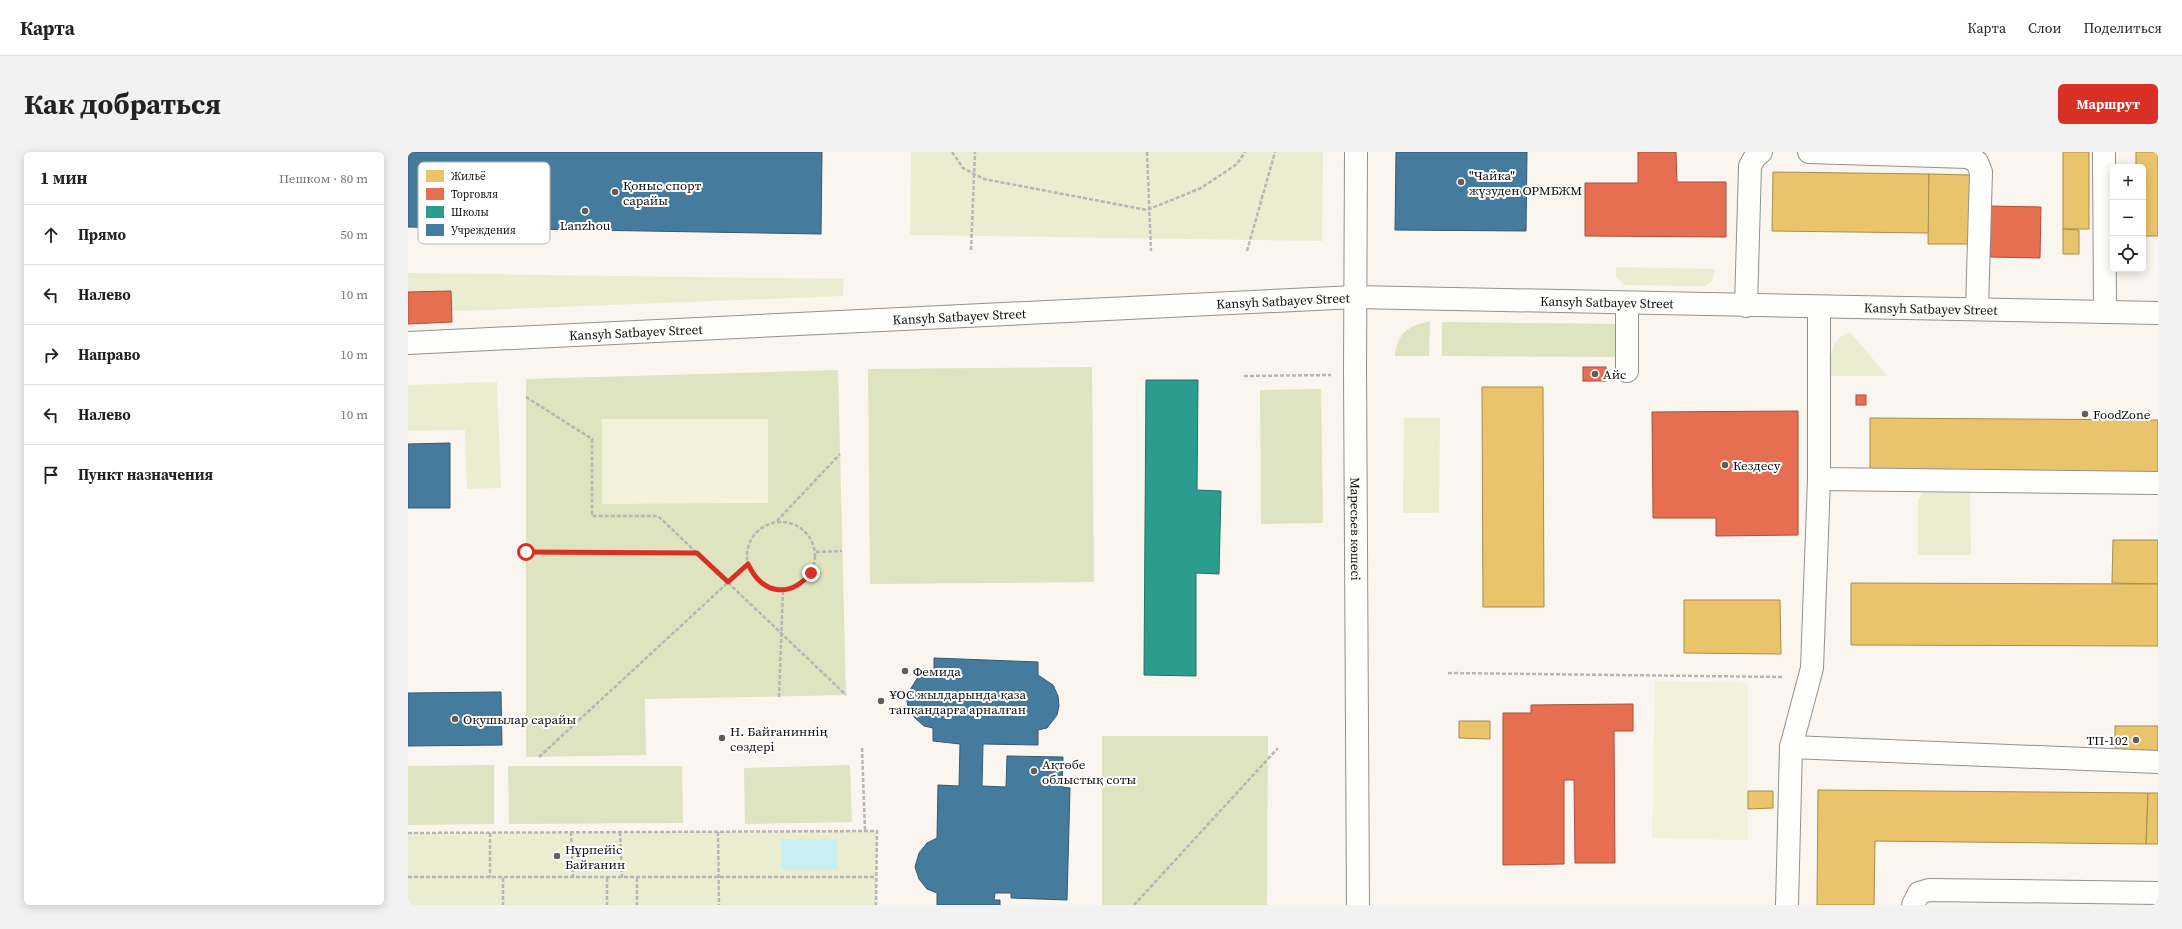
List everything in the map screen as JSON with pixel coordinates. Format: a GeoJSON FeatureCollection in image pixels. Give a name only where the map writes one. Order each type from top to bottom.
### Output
{"type":"FeatureCollection","features":[{"type":"Feature","properties":{"kind":"street","name":"Маресьев көшесі"},"geometry":{"type":"LineString","coordinates":[[1356,152],[1355,296],[1358,905]]}},
{"type":"Feature","properties":{"kind":"street"},"geometry":{"type":"LineString","coordinates":[[1746,306],[1750,166],[1755,157],[1761,152]]}},
{"type":"Feature","properties":{"kind":"street"},"geometry":{"type":"LineString","coordinates":[[1809,152],[1968,157],[1977,162],[1982,172],[1977,309]]}},
{"type":"Feature","properties":{"kind":"street"},"geometry":{"type":"LineString","coordinates":[[2104,152],[2105,312]]}},
{"type":"Feature","properties":{"kind":"street","name":"Kansyh Satbayev Street"},"geometry":{"type":"LineString","coordinates":[[408,343],[1355,296],[1746,306],[2158,313]]}},
{"type":"Feature","properties":{"kind":"street"},"geometry":{"type":"LineString","coordinates":[[1627,303],[1627,371]]}},
{"type":"Feature","properties":{"kind":"street"},"geometry":{"type":"LineString","coordinates":[[1788,905],[1791,747],[1812,668],[1819,479],[1819,307]]}},
{"type":"Feature","properties":{"kind":"street"},"geometry":{"type":"LineString","coordinates":[[1819,479],[2158,483]]}},
{"type":"Feature","properties":{"kind":"street"},"geometry":{"type":"LineString","coordinates":[[1791,747],[2158,762]]}},
{"type":"Feature","properties":{"kind":"street"},"geometry":{"type":"LineString","coordinates":[[1913,905],[1918,893],[1930,890],[2158,893]]}},
{"type":"Feature","properties":{"kind":"path"},"geometry":{"type":"LineString","coordinates":[[952,152],[963,168],[984,179],[1147,210],[1201,188],[1237,164],[1245,152]]}},
{"type":"Feature","properties":{"kind":"path"},"geometry":{"type":"LineString","coordinates":[[971,250],[975,152]]}},
{"type":"Feature","properties":{"kind":"path"},"geometry":{"type":"LineString","coordinates":[[1147,152],[1151,251]]}},
{"type":"Feature","properties":{"kind":"path"},"geometry":{"type":"LineString","coordinates":[[1247,251],[1275,152]]}},
{"type":"Feature","properties":{"kind":"path"},"geometry":{"type":"LineString","coordinates":[[1244,376],[1331,375]]}},
{"type":"Feature","properties":{"kind":"path"},"geometry":{"type":"LineString","coordinates":[[526,398],[592,439],[592,516],[658,516],[846,695]]}},
{"type":"Feature","properties":{"kind":"path"},"geometry":{"type":"LineString","coordinates":[[777,521],[840,454]]}},
{"type":"Feature","properties":{"kind":"path"},"geometry":{"type":"LineString","coordinates":[[777,521],[798,525],[807,532],[813,542],[816,552],[815,563],[811,573],[804,582],[795,587],[783,590],[771,589],[760,583],[748,564],[747,552],[750,540],[757,531],[766,524],[777,521]]}},
{"type":"Feature","properties":{"kind":"path"},"geometry":{"type":"LineString","coordinates":[[816,552],[842,551]]}},
{"type":"Feature","properties":{"kind":"path"},"geometry":{"type":"LineString","coordinates":[[526,552],[697,553]]}},
{"type":"Feature","properties":{"kind":"path"},"geometry":{"type":"LineString","coordinates":[[539,757],[748,564]]}},
{"type":"Feature","properties":{"kind":"path"},"geometry":{"type":"LineString","coordinates":[[779,697],[783,590]]}},
{"type":"Feature","properties":{"kind":"path"},"geometry":{"type":"LineString","coordinates":[[1448,673],[1810,678]]}},
{"type":"Feature","properties":{"kind":"path"},"geometry":{"type":"LineString","coordinates":[[862,748],[865,831]]}},
{"type":"Feature","properties":{"kind":"path"},"geometry":{"type":"LineString","coordinates":[[1134,905],[1278,748]]}},
{"type":"Feature","properties":{"kind":"path"},"geometry":{"type":"LineString","coordinates":[[408,833],[877,831],[876,905]]}},
{"type":"Feature","properties":{"kind":"path"},"geometry":{"type":"LineString","coordinates":[[571,832],[573,878]]}},
{"type":"Feature","properties":{"kind":"path"},"geometry":{"type":"LineString","coordinates":[[620,832],[622,878]]}},
{"type":"Feature","properties":{"kind":"path"},"geometry":{"type":"LineString","coordinates":[[718,832],[719,905]]}},
{"type":"Feature","properties":{"kind":"path"},"geometry":{"type":"LineString","coordinates":[[490,833],[490,878]]}},
{"type":"Feature","properties":{"kind":"path"},"geometry":{"type":"LineString","coordinates":[[408,877],[876,877]]}},
{"type":"Feature","properties":{"kind":"path"},"geometry":{"type":"LineString","coordinates":[[503,878],[504,905]]}},
{"type":"Feature","properties":{"kind":"path"},"geometry":{"type":"LineString","coordinates":[[607,878],[607,905]]}},
{"type":"Feature","properties":{"kind":"path"},"geometry":{"type":"LineString","coordinates":[[637,878],[637,905]]}},
{"type":"Feature","properties":{"kind":"green space"},"geometry":{"type":"Polygon","coordinates":[[[911,152],[1323,152],[1322,241],[910,235],[911,152]]]}},
{"type":"Feature","properties":{"kind":"green space"},"geometry":{"type":"Polygon","coordinates":[[[1616,267],[1715,269],[1712,279],[1704,286],[1624,285],[1616,276],[1616,267]]]}},
{"type":"Feature","properties":{"kind":"green space"},"geometry":{"type":"Polygon","coordinates":[[[408,273],[844,279],[843,296],[408,313],[408,273]]]}},
{"type":"Feature","properties":{"kind":"green space"},"geometry":{"type":"Polygon","coordinates":[[[1430,321],[1429,356],[1395,356],[1398,342],[1405,332],[1416,325],[1430,321]]]}},
{"type":"Feature","properties":{"kind":"green space"},"geometry":{"type":"Polygon","coordinates":[[[1442,322],[1622,324],[1622,357],[1442,356],[1442,322]]]}},
{"type":"Feature","properties":{"kind":"green space"},"geometry":{"type":"Polygon","coordinates":[[[1850,332],[1887,376],[1831,376],[1831,356],[1835,344],[1843,335],[1850,332]]]}},
{"type":"Feature","properties":{"kind":"green space"},"geometry":{"type":"Polygon","coordinates":[[[1092,367],[1094,582],[870,584],[868,369],[1092,367]]]}},
{"type":"Feature","properties":{"kind":"green space"},"geometry":{"type":"Polygon","coordinates":[[[838,370],[846,695],[645,699],[646,755],[526,757],[526,379],[838,370]]]}},
{"type":"Feature","properties":{"kind":"green space"},"geometry":{"type":"Polygon","coordinates":[[[497,382],[501,488],[467,489],[465,430],[408,431],[408,385],[497,382]]]}},
{"type":"Feature","properties":{"kind":"green space"},"geometry":{"type":"Polygon","coordinates":[[[1321,389],[1323,523],[1261,524],[1260,390],[1321,389]]]}},
{"type":"Feature","properties":{"kind":"green space"},"geometry":{"type":"Polygon","coordinates":[[[1404,418],[1440,418],[1439,513],[1403,513],[1404,418]]]}},
{"type":"Feature","properties":{"kind":"green space"},"geometry":{"type":"Polygon","coordinates":[[[602,419],[768,419],[768,503],[602,504],[602,419]]]}},
{"type":"Feature","properties":{"kind":"green space"},"geometry":{"type":"Polygon","coordinates":[[[1970,492],[1971,555],[1918,555],[1918,499],[1923,493],[1970,492]]]}},
{"type":"Feature","properties":{"kind":"green space"},"geometry":{"type":"Polygon","coordinates":[[[1655,681],[1748,683],[1748,840],[1652,838],[1655,681]]]}},
{"type":"Feature","properties":{"kind":"green space"},"geometry":{"type":"Polygon","coordinates":[[[1102,736],[1268,736],[1267,905],[1102,905],[1102,736]]]}},
{"type":"Feature","properties":{"kind":"green space"},"geometry":{"type":"Polygon","coordinates":[[[494,765],[494,824],[408,825],[408,766],[494,765]]]}},
{"type":"Feature","properties":{"kind":"green space"},"geometry":{"type":"Polygon","coordinates":[[[850,765],[852,822],[745,824],[744,768],[850,765]]]}},
{"type":"Feature","properties":{"kind":"green space"},"geometry":{"type":"Polygon","coordinates":[[[508,766],[682,766],[683,823],[509,824],[508,766]]]}},
{"type":"Feature","properties":{"kind":"green space"},"geometry":{"type":"Polygon","coordinates":[[[877,831],[876,905],[408,905],[408,833],[877,831]]]}},
{"type":"Feature","properties":{"kind":"water"},"geometry":{"type":"Polygon","coordinates":[[[781,839],[837,839],[837,870],[781,870],[781,839]]]}},
{"type":"Feature","properties":{"kind":"building: Жильё"},"geometry":{"type":"Polygon","coordinates":[[[2063,152],[2089,152],[2089,229],[2063,229],[2063,152]]]}},
{"type":"Feature","properties":{"kind":"building: Жильё"},"geometry":{"type":"Polygon","coordinates":[[[2136,152],[2158,152],[2158,236],[2146,236],[2146,164],[2136,164],[2136,152]]]}},
{"type":"Feature","properties":{"kind":"building: Жильё"},"geometry":{"type":"Polygon","coordinates":[[[1773,172],[1929,174],[1929,233],[1772,231],[1773,172]]]}},
{"type":"Feature","properties":{"kind":"building: Жильё"},"geometry":{"type":"Polygon","coordinates":[[[1929,174],[1970,175],[1970,244],[1928,244],[1929,174]]]}},
{"type":"Feature","properties":{"kind":"building: Жильё"},"geometry":{"type":"Polygon","coordinates":[[[2063,229],[2079,230],[2079,254],[2063,254],[2063,229]]]}},
{"type":"Feature","properties":{"kind":"building: Жильё"},"geometry":{"type":"Polygon","coordinates":[[[1482,387],[1543,387],[1544,607],[1483,607],[1482,387]]]}},
{"type":"Feature","properties":{"kind":"building: Жильё"},"geometry":{"type":"Polygon","coordinates":[[[1870,418],[2158,420],[2158,472],[1870,470],[1870,418]]]}},
{"type":"Feature","properties":{"kind":"building: Жильё"},"geometry":{"type":"Polygon","coordinates":[[[2113,540],[2158,540],[2158,584],[2112,583],[2113,540]]]}},
{"type":"Feature","properties":{"kind":"building: Жильё"},"geometry":{"type":"Polygon","coordinates":[[[1851,583],[2158,584],[2158,646],[1851,645],[1851,583]]]}},
{"type":"Feature","properties":{"kind":"building: Жильё"},"geometry":{"type":"Polygon","coordinates":[[[1684,600],[1780,600],[1781,654],[1684,653],[1684,600]]]}},
{"type":"Feature","properties":{"kind":"building: Жильё"},"geometry":{"type":"Polygon","coordinates":[[[1459,721],[1490,721],[1490,739],[1459,738],[1459,721]]]}},
{"type":"Feature","properties":{"kind":"building: Жильё","name":"ТП-102"},"geometry":{"type":"Polygon","coordinates":[[[2115,726],[2158,726],[2158,754],[2115,754],[2115,726]]]}},
{"type":"Feature","properties":{"kind":"building: Жильё"},"geometry":{"type":"Polygon","coordinates":[[[1818,790],[2148,793],[2146,844],[1875,841],[1874,905],[1817,905],[1818,790]]]}},
{"type":"Feature","properties":{"kind":"building: Жильё"},"geometry":{"type":"Polygon","coordinates":[[[1748,791],[1773,791],[1773,808],[1748,809],[1748,791]]]}},
{"type":"Feature","properties":{"kind":"building: Жильё"},"geometry":{"type":"Polygon","coordinates":[[[2148,793],[2158,793],[2158,844],[2146,844],[2148,793]]]}},
{"type":"Feature","properties":{"kind":"building: Торговля"},"geometry":{"type":"Polygon","coordinates":[[[1638,152],[1676,152],[1677,182],[1726,182],[1726,237],[1585,236],[1585,183],[1638,183],[1638,152]]]}},
{"type":"Feature","properties":{"kind":"building: Торговля"},"geometry":{"type":"Polygon","coordinates":[[[1990,206],[2041,207],[2040,258],[1990,257],[1990,206]]]}},
{"type":"Feature","properties":{"kind":"building: Торговля"},"geometry":{"type":"Polygon","coordinates":[[[451,291],[452,322],[408,324],[408,292],[451,291]]]}},
{"type":"Feature","properties":{"kind":"building: Торговля","name":"Айс"},"geometry":{"type":"Polygon","coordinates":[[[1583,367],[1606,367],[1606,381],[1583,381],[1583,367]]]}},
{"type":"Feature","properties":{"kind":"building: Торговля"},"geometry":{"type":"Polygon","coordinates":[[[1856,395],[1866,395],[1866,405],[1856,405],[1856,395]]]}},
{"type":"Feature","properties":{"kind":"building: Торговля","name":"Кездесу"},"geometry":{"type":"Polygon","coordinates":[[[1798,411],[1798,535],[1716,536],[1716,518],[1653,518],[1652,412],[1798,411]]]}},
{"type":"Feature","properties":{"kind":"building: Торговля"},"geometry":{"type":"Polygon","coordinates":[[[1633,704],[1633,731],[1614,731],[1615,863],[1575,863],[1574,780],[1564,780],[1564,864],[1503,865],[1503,713],[1531,713],[1531,705],[1633,704]]]}},
{"type":"Feature","properties":{"kind":"building: Школы"},"geometry":{"type":"Polygon","coordinates":[[[1146,380],[1198,380],[1197,490],[1221,491],[1219,574],[1196,573],[1196,676],[1144,675],[1146,380]]]}},
{"type":"Feature","properties":{"kind":"building: Учреждения","name":"Қоныс спорт сарайы"},"geometry":{"type":"Polygon","coordinates":[[[408,152],[822,152],[821,234],[550,229],[550,162],[418,162],[418,227],[408,227],[408,152]]]}},
{"type":"Feature","properties":{"kind":"building: Учреждения","name":"\"Чайка\" жүзуден ОРМБЖМ"},"geometry":{"type":"Polygon","coordinates":[[[1396,152],[1527,152],[1526,231],[1395,230],[1396,152]]]}},
{"type":"Feature","properties":{"kind":"building: Учреждения"},"geometry":{"type":"Polygon","coordinates":[[[450,443],[450,508],[408,508],[408,444],[450,443]]]}},
{"type":"Feature","properties":{"kind":"building: Учреждения","name":"Ақтөбе облыстық соты"},"geometry":{"type":"Polygon","coordinates":[[[934,658],[1038,662],[1038,675],[1053,685],[1058,696],[1059,706],[1057,715],[1047,728],[1038,730],[1038,745],[983,744],[982,786],[1006,787],[1007,756],[1063,757],[1062,787],[1070,788],[1067,900],[1011,898],[1011,893],[995,893],[994,900],[1000,900],[1000,905],[937,905],[937,893],[927,889],[919,879],[915,867],[919,853],[927,843],[937,838],[938,785],[959,786],[960,744],[933,741],[933,728],[924,726],[915,718],[909,710],[907,702],[908,693],[918,677],[934,670],[934,658]]]}},
{"type":"Feature","properties":{"kind":"building: Учреждения","name":"Оқушылар сарайы"},"geometry":{"type":"Polygon","coordinates":[[[501,692],[502,745],[408,746],[408,693],[501,692]]]}},
{"type":"Feature","properties":{"kind":"place","name":"\"Чайка\" жүзуден ОРМБЖМ"},"geometry":{"type":"Point","coordinates":[1461,182]}},
{"type":"Feature","properties":{"kind":"place","name":"Қоныс спорт сарайы"},"geometry":{"type":"Point","coordinates":[615,192]}},
{"type":"Feature","properties":{"kind":"place","name":"Lanzhou"},"geometry":{"type":"Point","coordinates":[585,211]}},
{"type":"Feature","properties":{"kind":"place","name":"Айс"},"geometry":{"type":"Point","coordinates":[1595,374]}},
{"type":"Feature","properties":{"kind":"place","name":"FoodZone"},"geometry":{"type":"Point","coordinates":[2085,414]}},
{"type":"Feature","properties":{"kind":"place","name":"Кездесу"},"geometry":{"type":"Point","coordinates":[1725,465]}},
{"type":"Feature","properties":{"kind":"place","name":"Фемида"},"geometry":{"type":"Point","coordinates":[905,671]}},
{"type":"Feature","properties":{"kind":"place","name":"ҰОС жылдарында қаза тапқандарға арналған"},"geometry":{"type":"Point","coordinates":[881,701]}},
{"type":"Feature","properties":{"kind":"place","name":"Оқушылар сарайы"},"geometry":{"type":"Point","coordinates":[455,719]}},
{"type":"Feature","properties":{"kind":"place","name":"Н. Байғаниннің сөздері"},"geometry":{"type":"Point","coordinates":[722,738]}},
{"type":"Feature","properties":{"kind":"place","name":"ТП-102"},"geometry":{"type":"Point","coordinates":[2136,740]}},
{"type":"Feature","properties":{"kind":"place","name":"Ақтөбе облыстық соты"},"geometry":{"type":"Point","coordinates":[1034,771]}},
{"type":"Feature","properties":{"kind":"place","name":"Нұрпейіс Байғанин"},"geometry":{"type":"Point","coordinates":[557,856]}},
{"type":"Feature","properties":{"kind":"route"},"geometry":{"type":"LineString","coordinates":[[526,552],[697,553],[728,582],[748,564],[760,583],[771,589],[783,590],[795,587],[804,582],[811,573]]}}]}
